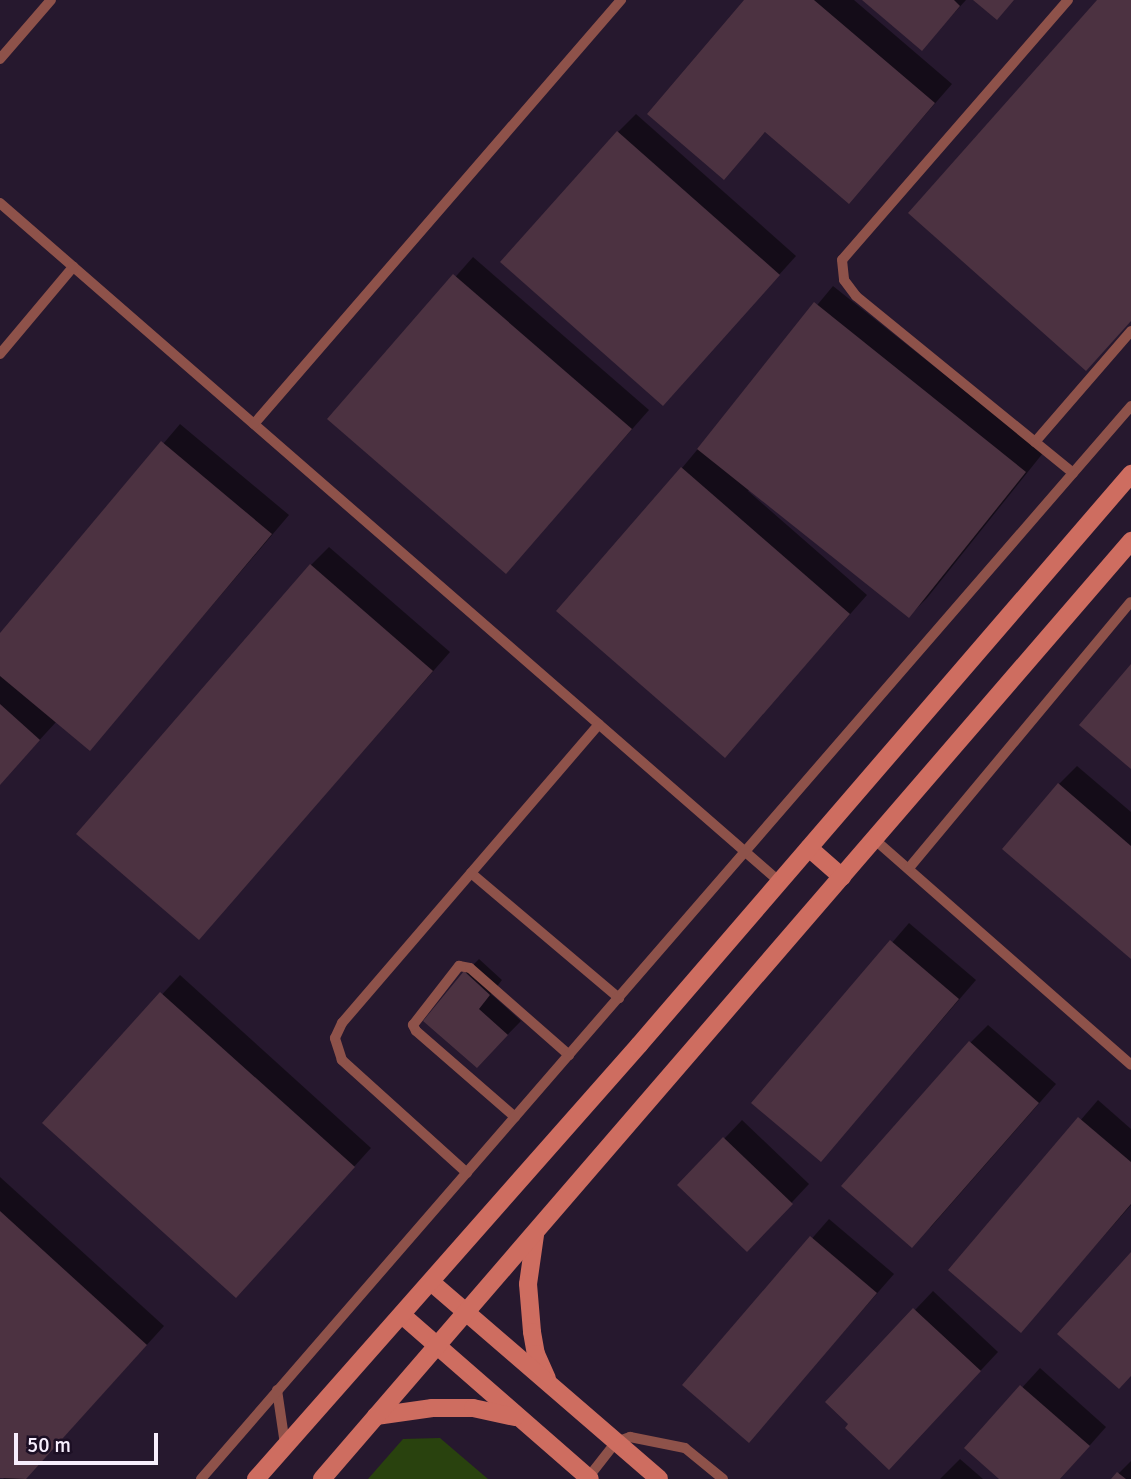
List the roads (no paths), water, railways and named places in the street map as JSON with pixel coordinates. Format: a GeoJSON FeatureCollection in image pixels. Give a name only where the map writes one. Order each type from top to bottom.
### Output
{"type":"FeatureCollection","features":[{"type":"Feature","properties":{"kind":"street"},"geometry":{"type":"LineString","coordinates":[[256,1479],[780,882],[1131,474]]}},
{"type":"Feature","properties":{"kind":"street"},"geometry":{"type":"LineString","coordinates":[[322,1479],[1131,541]]}},
{"type":"Feature","properties":{"kind":"street"},"geometry":{"type":"LineString","coordinates":[[809,848],[842,877]]}},
{"type":"Feature","properties":{"kind":"street"},"geometry":{"type":"LineString","coordinates":[[535,1235],[528,1284],[532,1332],[541,1366],[551,1387]]}},
{"type":"Feature","properties":{"kind":"street"},"geometry":{"type":"LineString","coordinates":[[431,1282],[659,1479]]}},
{"type":"Feature","properties":{"kind":"street"},"geometry":{"type":"LineString","coordinates":[[402,1315],[588,1478]]}},
{"type":"Feature","properties":{"kind":"street"},"geometry":{"type":"LineString","coordinates":[[376,1416],[419,1409],[473,1408],[522,1419]]}},
{"type":"Feature","properties":{"kind":"lane"},"geometry":{"type":"LineString","coordinates":[[0,59],[51,0]]}},
{"type":"Feature","properties":{"kind":"lane"},"geometry":{"type":"LineString","coordinates":[[254,424],[621,0]]}},
{"type":"Feature","properties":{"kind":"lane"},"geometry":{"type":"LineString","coordinates":[[1068,0],[842,260],[844,280],[856,296],[1073,473]]}},
{"type":"Feature","properties":{"kind":"lane"},"geometry":{"type":"LineString","coordinates":[[0,203],[780,882]]}},
{"type":"Feature","properties":{"kind":"lane"},"geometry":{"type":"LineString","coordinates":[[0,354],[74,267]]}},
{"type":"Feature","properties":{"kind":"lane"},"geometry":{"type":"LineString","coordinates":[[1035,442],[1131,331]]}},
{"type":"Feature","properties":{"kind":"lane"},"geometry":{"type":"LineString","coordinates":[[201,1479],[1131,406]]}},
{"type":"Feature","properties":{"kind":"lane"},"geometry":{"type":"LineString","coordinates":[[909,868],[1131,602]]}},
{"type":"Feature","properties":{"kind":"lane"},"geometry":{"type":"LineString","coordinates":[[467,1173],[342,1060],[335,1038],[342,1023],[599,724]]}},
{"type":"Feature","properties":{"kind":"lane"},"geometry":{"type":"LineString","coordinates":[[874,839],[1131,1065]]}},
{"type":"Feature","properties":{"kind":"lane"},"geometry":{"type":"LineString","coordinates":[[471,873],[619,998]]}},
{"type":"Feature","properties":{"kind":"lane"},"geometry":{"type":"LineString","coordinates":[[515,1117],[416,1031],[413,1025],[459,966],[470,968],[569,1055]]}},
{"type":"Feature","properties":{"kind":"lane"},"geometry":{"type":"LineString","coordinates":[[277,1390],[285,1444]]}},
{"type":"Feature","properties":{"kind":"lane"},"geometry":{"type":"LineString","coordinates":[[588,1478],[616,1442],[630,1437],[675,1444],[693,1453],[723,1479]]}}]}
